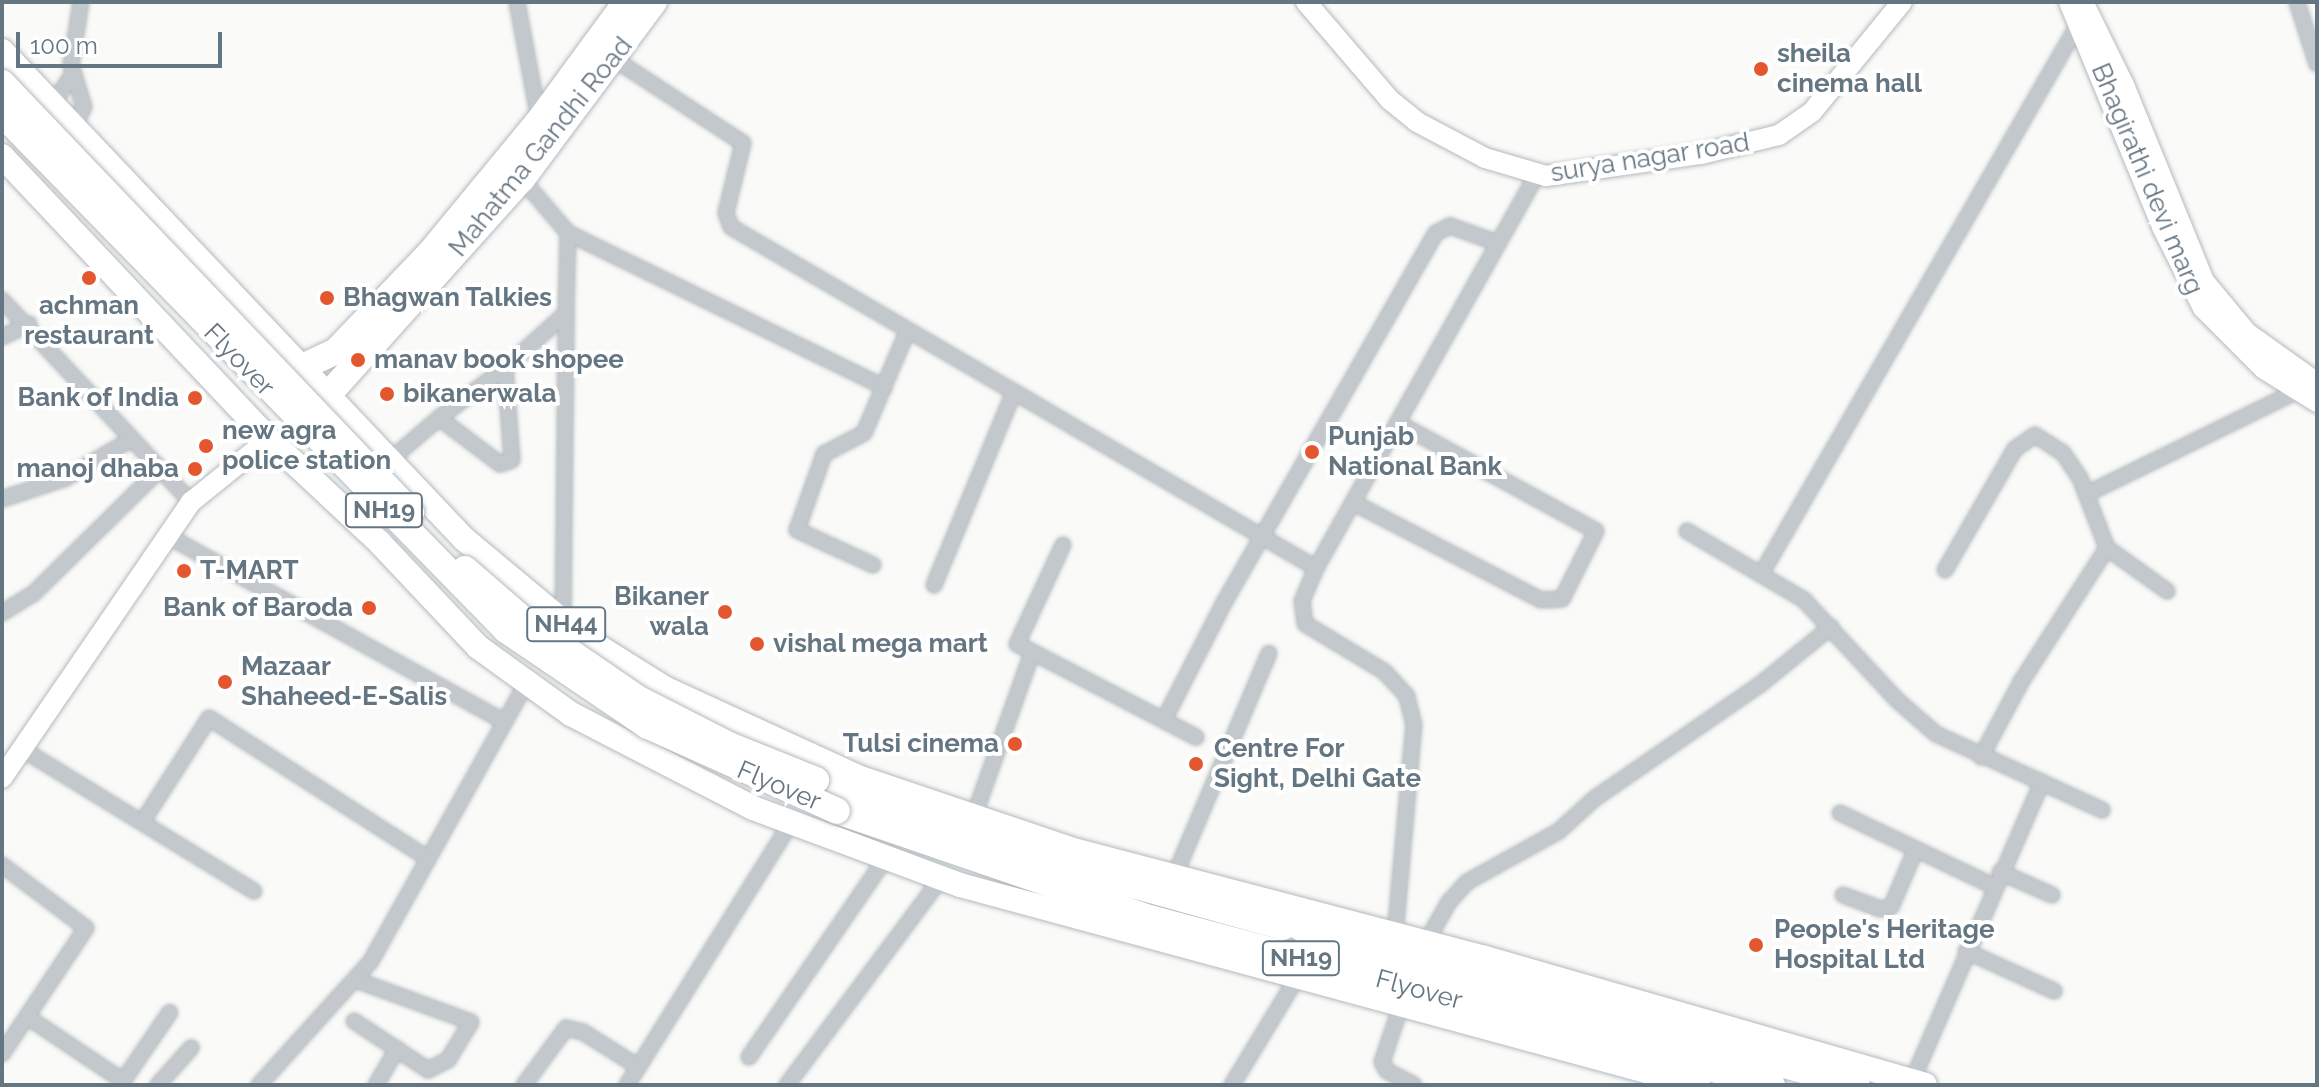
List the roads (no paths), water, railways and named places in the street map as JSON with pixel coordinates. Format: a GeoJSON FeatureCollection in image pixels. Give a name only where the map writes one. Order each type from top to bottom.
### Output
{"type":"FeatureCollection","features":[{"type":"Feature","properties":{"kind":"highway","name":"Mahatma Gandhi Road"},"geometry":{"type":"LineString","coordinates":[[300,368],[336,351],[388,298],[539,121],[626,2]]}},
{"type":"Feature","properties":{"kind":"highway","name":"Mahatma Gandhi Road"},"geometry":{"type":"LineString","coordinates":[[327,396],[522,179],[654,2]]}},
{"type":"Feature","properties":{"kind":"highway","name":"Flyover"},"geometry":{"type":"LineString","coordinates":[[2,83],[479,583],[554,643],[637,698],[729,745],[816,780],[1091,873],[1313,935]]}},
{"type":"Feature","properties":{"kind":"highway","name":"Flyover"},"geometry":{"type":"LineString","coordinates":[[2,114],[506,630],[648,726],[837,811],[1150,918],[1772,1085]]}},
{"type":"Feature","properties":{"kind":"highway"},"geometry":{"type":"LineString","coordinates":[[1251,898],[1313,935]]}},
{"type":"Feature","properties":{"kind":"highway","name":"NH19"},"geometry":{"type":"LineString","coordinates":[[1313,935],[1857,1085]]}},
{"type":"Feature","properties":{"kind":"main road"},"geometry":{"type":"LineString","coordinates":[[2,51],[327,396]]}},
{"type":"Feature","properties":{"kind":"main road"},"geometry":{"type":"LineString","coordinates":[[2,156],[269,439]]}},
{"type":"Feature","properties":{"kind":"main road"},"geometry":{"type":"LineString","coordinates":[[216,380],[266,333]]}},
{"type":"Feature","properties":{"kind":"main road","name":"NH44"},"geometry":{"type":"LineString","coordinates":[[327,396],[464,539],[563,622],[666,689],[858,777],[974,816]]}},
{"type":"Feature","properties":{"kind":"main road","name":"NH44"},"geometry":{"type":"LineString","coordinates":[[269,439],[478,647],[571,714],[753,808],[791,823]]}},
{"type":"Feature","properties":{"kind":"main road"},"geometry":{"type":"LineString","coordinates":[[317,485],[369,440]]}},
{"type":"Feature","properties":{"kind":"main road"},"geometry":{"type":"LineString","coordinates":[[974,816],[1174,877],[1919,1083]]}},
{"type":"Feature","properties":{"kind":"main road"},"geometry":{"type":"LineString","coordinates":[[791,823],[942,877],[1698,1085]]}},
{"type":"Feature","properties":{"kind":"street"},"geometry":{"type":"LineString","coordinates":[[52,105],[72,75],[81,2]]}},
{"type":"Feature","properties":{"kind":"street"},"geometry":{"type":"LineString","coordinates":[[517,2],[539,121]]}},
{"type":"Feature","properties":{"kind":"street","name":"surya nagar road"},"geometry":{"type":"LineString","coordinates":[[1306,2],[1401,111],[1435,134],[1536,176],[1701,154],[1779,135],[1812,112],[1902,2]]}},
{"type":"Feature","properties":{"kind":"street","name":"Bhagirathi devi marg"},"geometry":{"type":"LineString","coordinates":[[2069,2],[2192,290],[2219,326],[2264,369],[2311,389]]}},
{"type":"Feature","properties":{"kind":"street"},"geometry":{"type":"LineString","coordinates":[[2083,2],[2124,85],[2204,281],[2247,333],[2311,389],[2087,494]]}},
{"type":"Feature","properties":{"kind":"street"},"geometry":{"type":"LineString","coordinates":[[2297,2],[2317,64]]}},
{"type":"Feature","properties":{"kind":"street"},"geometry":{"type":"LineString","coordinates":[[1763,571],[2079,23]]}},
{"type":"Feature","properties":{"kind":"street"},"geometry":{"type":"LineString","coordinates":[[614,59],[743,143],[726,213],[731,227],[1316,568]]}},
{"type":"Feature","properties":{"kind":"street"},"geometry":{"type":"LineString","coordinates":[[72,75],[84,107],[74,128]]}},
{"type":"Feature","properties":{"kind":"street"},"geometry":{"type":"LineString","coordinates":[[1395,936],[1411,711],[1402,688],[1385,672],[1305,624],[1302,601],[1316,568],[1400,424],[1536,176]]}},
{"type":"Feature","properties":{"kind":"street"},"geometry":{"type":"LineString","coordinates":[[522,179],[568,233],[884,387]]}},
{"type":"Feature","properties":{"kind":"street"},"geometry":{"type":"LineString","coordinates":[[1164,720],[1261,536],[1439,229],[1450,226],[1498,243]]}},
{"type":"Feature","properties":{"kind":"street"},"geometry":{"type":"LineString","coordinates":[[563,622],[568,494],[568,233]]}},
{"type":"Feature","properties":{"kind":"street"},"geometry":{"type":"LineString","coordinates":[[2,300],[29,324],[158,471],[191,502]]}},
{"type":"Feature","properties":{"kind":"street"},"geometry":{"type":"LineString","coordinates":[[389,461],[505,368],[566,313]]}},
{"type":"Feature","properties":{"kind":"street"},"geometry":{"type":"LineString","coordinates":[[2,337],[29,324]]}},
{"type":"Feature","properties":{"kind":"street"},"geometry":{"type":"LineString","coordinates":[[873,565],[797,530],[824,454],[864,433],[907,332]]}},
{"type":"Feature","properties":{"kind":"street"},"geometry":{"type":"LineString","coordinates":[[439,418],[487,456],[509,464],[514,451],[505,368]]}},
{"type":"Feature","properties":{"kind":"street"},"geometry":{"type":"LineString","coordinates":[[934,585],[1014,392]]}},
{"type":"Feature","properties":{"kind":"street"},"geometry":{"type":"LineString","coordinates":[[1354,503],[1541,600],[1562,599],[1596,531],[1400,424]]}},
{"type":"Feature","properties":{"kind":"street"},"geometry":{"type":"LineString","coordinates":[[1945,570],[2026,437],[2043,438],[2063,453],[2087,494],[2107,548],[2167,591]]}},
{"type":"Feature","properties":{"kind":"street"},"geometry":{"type":"LineString","coordinates":[[5,769],[22,749],[191,502],[269,439]]}},
{"type":"Feature","properties":{"kind":"street"},"geometry":{"type":"LineString","coordinates":[[2,499],[66,478],[130,440]]}},
{"type":"Feature","properties":{"kind":"street"},"geometry":{"type":"LineString","coordinates":[[2,613],[33,594],[158,471]]}},
{"type":"Feature","properties":{"kind":"street"},"geometry":{"type":"LineString","coordinates":[[1687,531],[1763,571],[1804,600],[1909,713],[1936,734],[2102,810]]}},
{"type":"Feature","properties":{"kind":"street"},"geometry":{"type":"LineString","coordinates":[[166,535],[503,721]]}},
{"type":"Feature","properties":{"kind":"street"},"geometry":{"type":"LineString","coordinates":[[1063,545],[1017,636],[1017,644],[1196,737]]}},
{"type":"Feature","properties":{"kind":"street"},"geometry":{"type":"LineString","coordinates":[[1981,757],[2021,682],[2107,548]]}},
{"type":"Feature","properties":{"kind":"street"},"geometry":{"type":"LineString","coordinates":[[1425,944],[1467,882],[1559,831],[1594,799],[1762,683],[1831,627]]}},
{"type":"Feature","properties":{"kind":"street"},"geometry":{"type":"LineString","coordinates":[[974,816],[1032,653]]}},
{"type":"Feature","properties":{"kind":"street"},"geometry":{"type":"LineString","coordinates":[[1174,877],[1269,653]]}},
{"type":"Feature","properties":{"kind":"street"},"geometry":{"type":"LineString","coordinates":[[259,1085],[356,980],[527,682]]}},
{"type":"Feature","properties":{"kind":"street"},"geometry":{"type":"LineString","coordinates":[[143,821],[209,718],[427,858]]}},
{"type":"Feature","properties":{"kind":"street"},"geometry":{"type":"LineString","coordinates":[[22,749],[254,891]]}},
{"type":"Feature","properties":{"kind":"street"},"geometry":{"type":"LineString","coordinates":[[1919,1083],[1966,951],[2042,782]]}},
{"type":"Feature","properties":{"kind":"street"},"geometry":{"type":"LineString","coordinates":[[1840,813],[1916,849],[1997,879],[2052,895]]}},
{"type":"Feature","properties":{"kind":"street"},"geometry":{"type":"LineString","coordinates":[[627,1085],[791,823]]}},
{"type":"Feature","properties":{"kind":"street"},"geometry":{"type":"LineString","coordinates":[[1843,895],[1881,909],[1891,907],[1916,849]]}},
{"type":"Feature","properties":{"kind":"street"},"geometry":{"type":"LineString","coordinates":[[749,1057],[885,859]]}},
{"type":"Feature","properties":{"kind":"street"},"geometry":{"type":"LineString","coordinates":[[2,865],[85,925],[29,1018],[2,1054]]}},
{"type":"Feature","properties":{"kind":"street"},"geometry":{"type":"LineString","coordinates":[[787,1085],[942,877]]}},
{"type":"Feature","properties":{"kind":"street"},"geometry":{"type":"LineString","coordinates":[[1966,951],[2054,991]]}},
{"type":"Feature","properties":{"kind":"street"},"geometry":{"type":"LineString","coordinates":[[1232,1085],[1298,976]]}},
{"type":"Feature","properties":{"kind":"street"},"geometry":{"type":"LineString","coordinates":[[354,1021],[428,1070],[448,1060],[471,1022],[356,980]]}},
{"type":"Feature","properties":{"kind":"street"},"geometry":{"type":"LineString","coordinates":[[1402,1003],[1382,1065],[1414,1085]]}},
{"type":"Feature","properties":{"kind":"street"},"geometry":{"type":"LineString","coordinates":[[29,1018],[123,1081],[170,1012]]}},
{"type":"Feature","properties":{"kind":"street"},"geometry":{"type":"LineString","coordinates":[[524,1085],[566,1028],[583,1032],[637,1066]]}},
{"type":"Feature","properties":{"kind":"street"},"geometry":{"type":"LineString","coordinates":[[158,1085],[191,1048]]}},
{"type":"Feature","properties":{"kind":"street"},"geometry":{"type":"LineString","coordinates":[[376,1085],[397,1049]]}},
{"type":"Feature","properties":{"kind":"place","name":"sheila cinema hall"},"geometry":{"type":"Point","coordinates":[1761,69]}},
{"type":"Feature","properties":{"kind":"place","name":"achman restaurant"},"geometry":{"type":"Point","coordinates":[89,278]}},
{"type":"Feature","properties":{"kind":"place","name":"Bhagwan Talkies"},"geometry":{"type":"Point","coordinates":[327,298]}},
{"type":"Feature","properties":{"kind":"place","name":"manav book shopee"},"geometry":{"type":"Point","coordinates":[358,360]}},
{"type":"Feature","properties":{"kind":"place","name":"bikanerwala"},"geometry":{"type":"Point","coordinates":[387,394]}},
{"type":"Feature","properties":{"kind":"place","name":"Bank of India"},"geometry":{"type":"Point","coordinates":[195,398]}},
{"type":"Feature","properties":{"kind":"place","name":"new agra police station"},"geometry":{"type":"Point","coordinates":[206,446]}},
{"type":"Feature","properties":{"kind":"place","name":"Punjab National Bank"},"geometry":{"type":"Point","coordinates":[1312,452]}},
{"type":"Feature","properties":{"kind":"place","name":"manoj dhaba"},"geometry":{"type":"Point","coordinates":[195,469]}},
{"type":"Feature","properties":{"kind":"place","name":"T-MART"},"geometry":{"type":"Point","coordinates":[184,571]}},
{"type":"Feature","properties":{"kind":"place","name":"Bank of Baroda"},"geometry":{"type":"Point","coordinates":[369,608]}},
{"type":"Feature","properties":{"kind":"place","name":"Bikaner wala"},"geometry":{"type":"Point","coordinates":[725,612]}},
{"type":"Feature","properties":{"kind":"place","name":"vishal mega mart"},"geometry":{"type":"Point","coordinates":[757,644]}},
{"type":"Feature","properties":{"kind":"place","name":"Mazaar Shaheed-E-Salis"},"geometry":{"type":"Point","coordinates":[225,682]}},
{"type":"Feature","properties":{"kind":"place","name":"Tulsi cinema"},"geometry":{"type":"Point","coordinates":[1015,744]}},
{"type":"Feature","properties":{"kind":"place","name":"Centre For Sight, Delhi Gate"},"geometry":{"type":"Point","coordinates":[1196,764]}},
{"type":"Feature","properties":{"kind":"place","name":"People's Heritage Hospital Ltd"},"geometry":{"type":"Point","coordinates":[1756,945]}}]}
